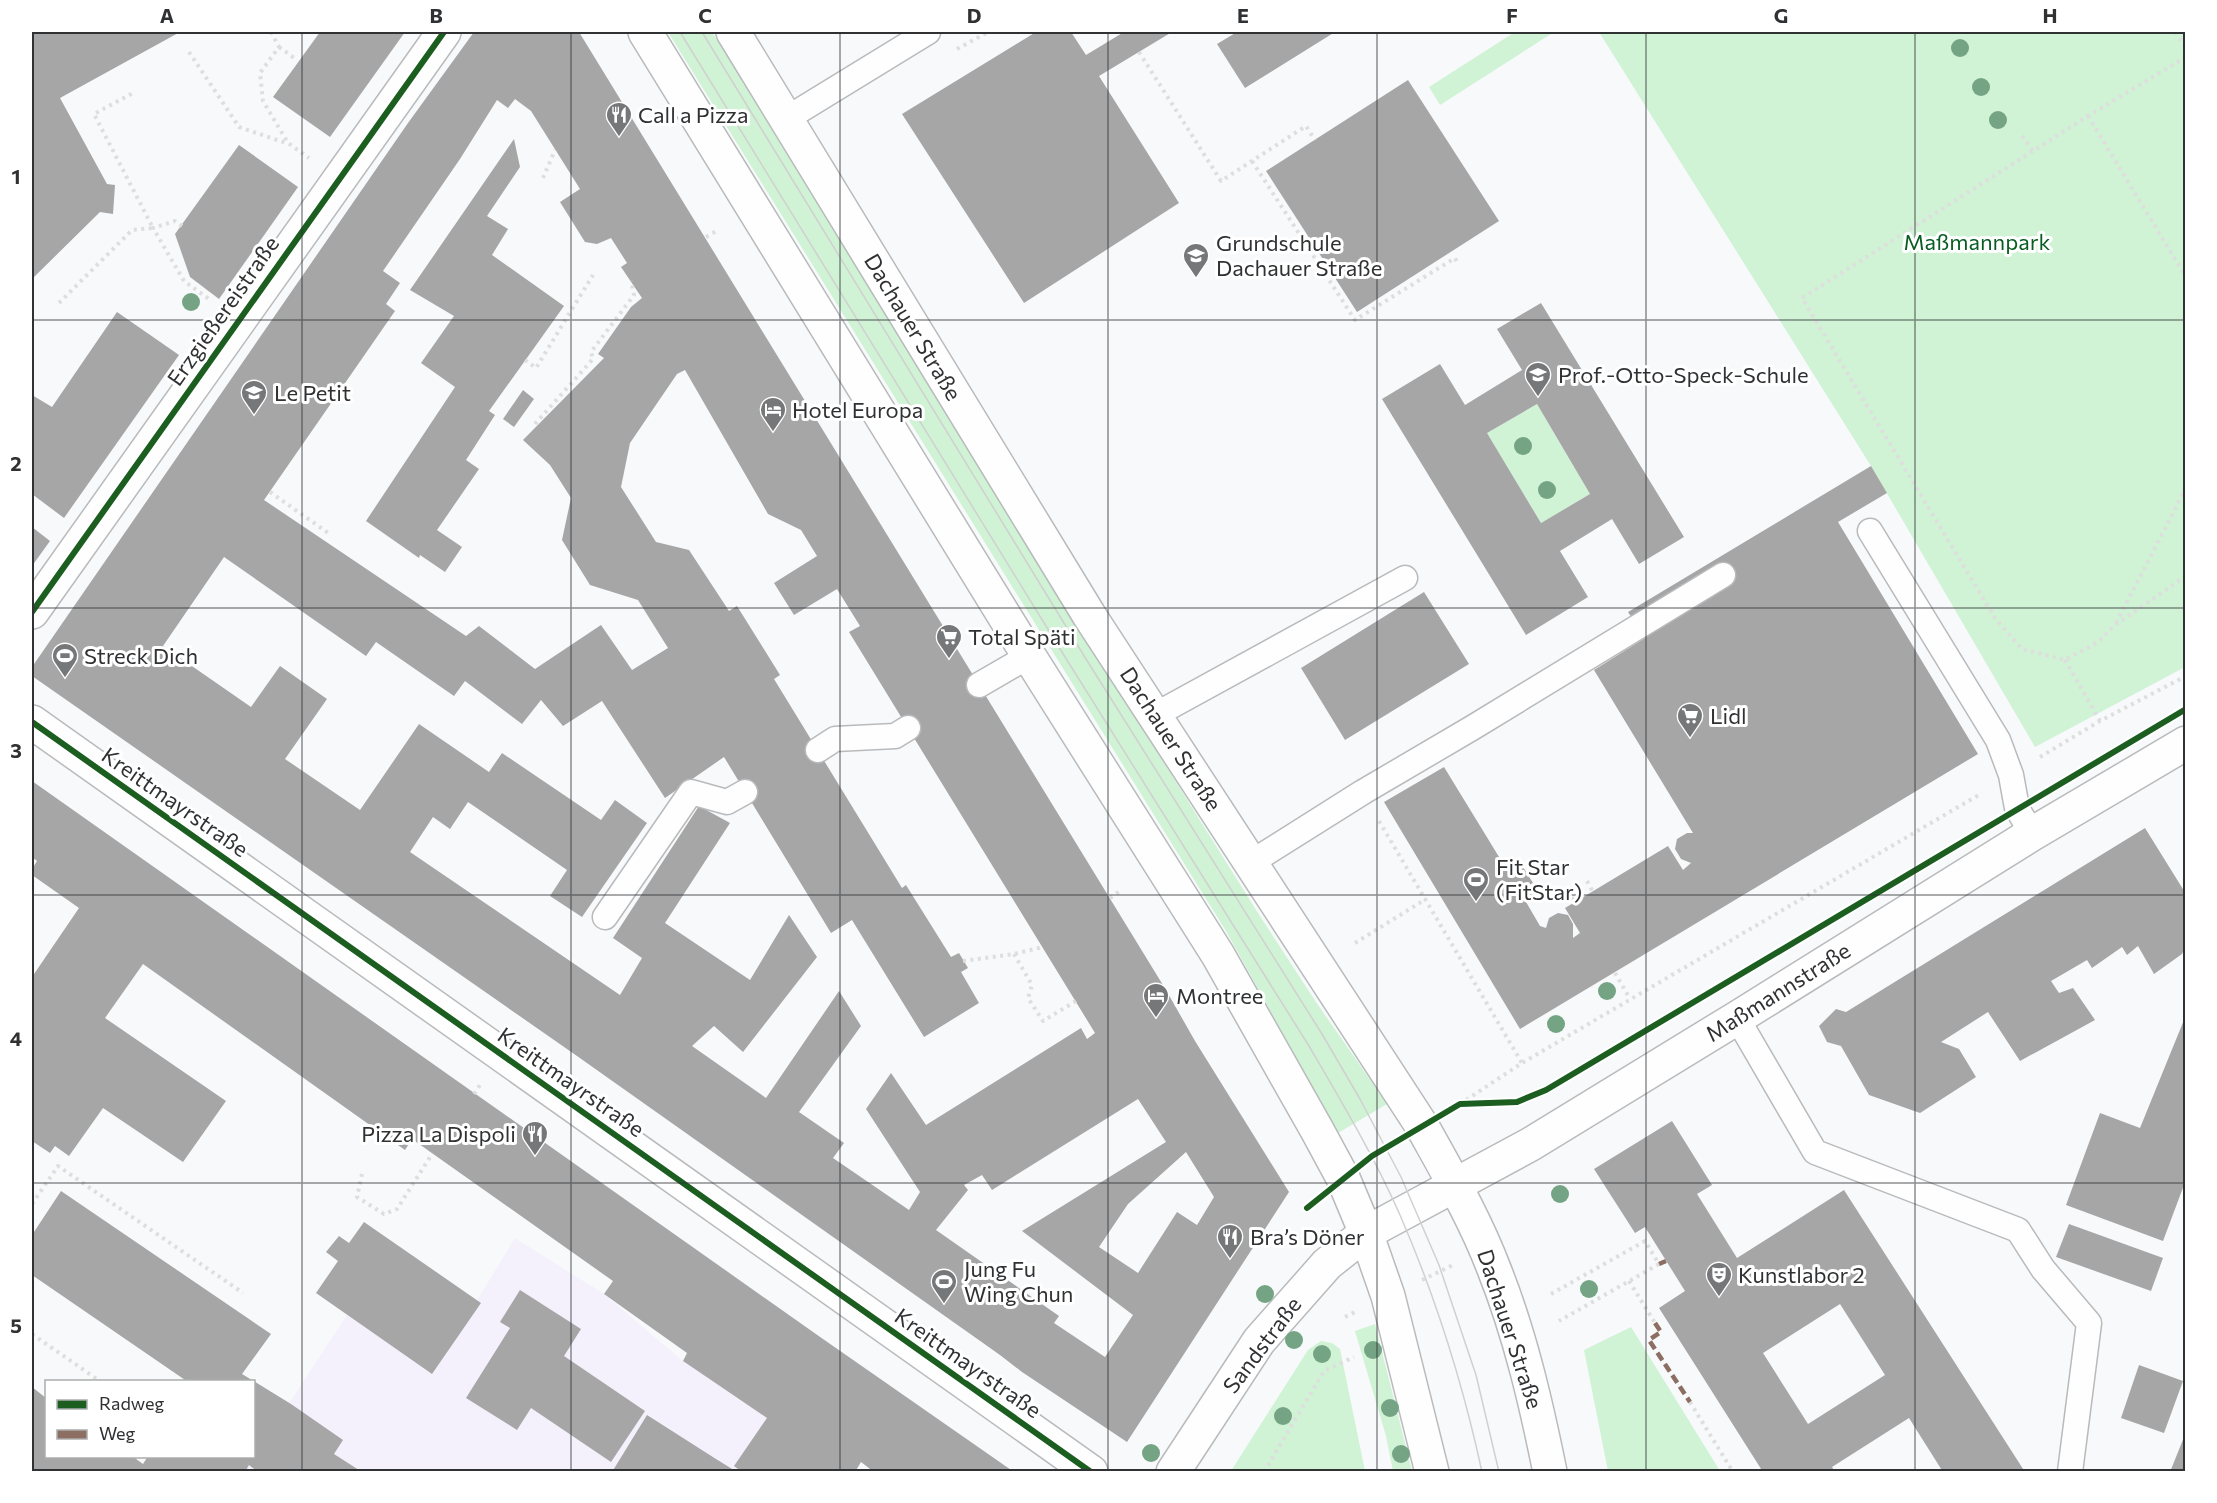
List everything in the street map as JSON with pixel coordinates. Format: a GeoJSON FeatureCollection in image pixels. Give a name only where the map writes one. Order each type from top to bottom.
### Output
{"type":"FeatureCollection","features":[{"type":"Feature","properties":{"kind":"main road","name":"Erzgießereistraße"},"geometry":{"type":"LineString","coordinates":[[32,612],[444,32]]}},
{"type":"Feature","properties":{"kind":"main road"},"geometry":{"type":"LineString","coordinates":[[645,32],[1029,656],[1218,955],[1322,1139],[1343,1178],[1366,1233],[1388,1296],[1432,1472]]}},
{"type":"Feature","properties":{"kind":"main road","name":"Dachauer Straße"},"geometry":{"type":"LineString","coordinates":[[733,32],[1089,615],[1422,1126],[1455,1185],[1490,1259],[1526,1369],[1550,1472]]}},
{"type":"Feature","properties":{"kind":"main road","name":"Kreittmayrstraße"},"geometry":{"type":"LineString","coordinates":[[32,722],[1091,1472]]}},
{"type":"Feature","properties":{"kind":"main road","name":"Maßmannstraße"},"geometry":{"type":"LineString","coordinates":[[1366,1233],[1531,1144],[2032,834],[2186,744]]}},
{"type":"Feature","properties":{"kind":"main road","name":"Sandstraße"},"geometry":{"type":"LineString","coordinates":[[1173,1472],[1259,1341],[1327,1264],[1366,1233]]}},
{"type":"Feature","properties":{"kind":"lane"},"geometry":{"type":"LineString","coordinates":[[786,119],[928,32]]}},
{"type":"Feature","properties":{"kind":"lane"},"geometry":{"type":"LineString","coordinates":[[1870,531],[1998,740],[2011,775],[2017,808],[2032,834]]}},
{"type":"Feature","properties":{"kind":"lane"},"geometry":{"type":"LineString","coordinates":[[1252,862],[1363,792],[1723,575]]}},
{"type":"Feature","properties":{"kind":"lane"},"geometry":{"type":"LineString","coordinates":[[1155,715],[1405,578]]}},
{"type":"Feature","properties":{"kind":"lane"},"geometry":{"type":"LineString","coordinates":[[979,685],[1029,656]]}},
{"type":"Feature","properties":{"kind":"lane"},"geometry":{"type":"LineString","coordinates":[[818,750],[835,739],[895,736],[908,728]]}},
{"type":"Feature","properties":{"kind":"lane"},"geometry":{"type":"LineString","coordinates":[[605,917],[691,792],[727,802],[745,792]]}},
{"type":"Feature","properties":{"kind":"lane"},"geometry":{"type":"LineString","coordinates":[[1737,1018],[1815,1152],[2018,1230],[2043,1269],[2089,1323],[2070,1472]]}},
{"type":"Feature","properties":{"kind":"path"},"geometry":{"type":"LineString","coordinates":[[271,32],[279,46],[297,60]]}},
{"type":"Feature","properties":{"kind":"path"},"geometry":{"type":"LineString","coordinates":[[2175,32],[2186,48]]}},
{"type":"Feature","properties":{"kind":"path"},"geometry":{"type":"LineString","coordinates":[[279,46],[260,73],[264,101],[288,143]]}},
{"type":"Feature","properties":{"kind":"path"},"geometry":{"type":"LineString","coordinates":[[189,52],[239,127],[288,143],[339,179]]}},
{"type":"Feature","properties":{"kind":"path"},"geometry":{"type":"LineString","coordinates":[[1139,52],[1221,181],[1306,126],[1315,140]]}},
{"type":"Feature","properties":{"kind":"path"},"geometry":{"type":"LineString","coordinates":[[2186,57],[2088,116],[1802,298],[1995,618],[2022,649],[2065,660],[2098,642],[2115,625],[2186,576]]}},
{"type":"Feature","properties":{"kind":"path"},"geometry":{"type":"LineString","coordinates":[[133,93],[94,114],[153,228],[184,281],[238,321]]}},
{"type":"Feature","properties":{"kind":"path"},"geometry":{"type":"LineString","coordinates":[[2088,116],[2186,277]]}},
{"type":"Feature","properties":{"kind":"path"},"geometry":{"type":"LineString","coordinates":[[2022,136],[2033,151]]}},
{"type":"Feature","properties":{"kind":"path"},"geometry":{"type":"LineString","coordinates":[[543,178],[555,150]]}},
{"type":"Feature","properties":{"kind":"path"},"geometry":{"type":"LineString","coordinates":[[1252,161],[1355,320],[1453,259]]}},
{"type":"Feature","properties":{"kind":"path"},"geometry":{"type":"LineString","coordinates":[[59,303],[132,230],[153,228],[175,221],[182,226]]}},
{"type":"Feature","properties":{"kind":"path"},"geometry":{"type":"LineString","coordinates":[[706,237],[718,230]]}},
{"type":"Feature","properties":{"kind":"path"},"geometry":{"type":"LineString","coordinates":[[1450,252],[1458,264]]}},
{"type":"Feature","properties":{"kind":"path"},"geometry":{"type":"LineString","coordinates":[[525,360],[536,368],[593,275]]}},
{"type":"Feature","properties":{"kind":"path"},"geometry":{"type":"LineString","coordinates":[[535,424],[592,359],[591,352],[634,295],[631,281]]}},
{"type":"Feature","properties":{"kind":"path"},"geometry":{"type":"LineString","coordinates":[[2115,625],[2186,488]]}},
{"type":"Feature","properties":{"kind":"path"},"geometry":{"type":"LineString","coordinates":[[270,492],[331,535]]}},
{"type":"Feature","properties":{"kind":"path"},"geometry":{"type":"LineString","coordinates":[[2065,660],[2100,721]]}},
{"type":"Feature","properties":{"kind":"path"},"geometry":{"type":"LineString","coordinates":[[1460,1104],[1522,1063],[2100,721],[2186,676]]}},
{"type":"Feature","properties":{"kind":"path"},"geometry":{"type":"LineString","coordinates":[[1363,792],[1522,1063]]}},
{"type":"Feature","properties":{"kind":"path"},"geometry":{"type":"LineString","coordinates":[[1587,881],[1593,891]]}},
{"type":"Feature","properties":{"kind":"path"},"geometry":{"type":"LineString","coordinates":[[1110,898],[1120,891]]}},
{"type":"Feature","properties":{"kind":"path"},"geometry":{"type":"LineString","coordinates":[[1569,891],[1575,903]]}},
{"type":"Feature","properties":{"kind":"path"},"geometry":{"type":"LineString","coordinates":[[1355,943],[1426,899]]}},
{"type":"Feature","properties":{"kind":"path"},"geometry":{"type":"LineString","coordinates":[[963,961],[1014,954],[1043,947]]}},
{"type":"Feature","properties":{"kind":"path"},"geometry":{"type":"LineString","coordinates":[[1014,954],[1032,985],[1028,998],[1043,1021],[1076,1001]]}},
{"type":"Feature","properties":{"kind":"path"},"geometry":{"type":"LineString","coordinates":[[1615,973],[1630,999]]}},
{"type":"Feature","properties":{"kind":"path"},"geometry":{"type":"LineString","coordinates":[[1460,1104],[1471,1103]]}},
{"type":"Feature","properties":{"kind":"path"},"geometry":{"type":"LineString","coordinates":[[362,1174],[357,1197],[384,1214],[397,1209],[432,1154]]}},
{"type":"Feature","properties":{"kind":"path"},"geometry":{"type":"LineString","coordinates":[[32,1204],[58,1166],[243,1293]]}},
{"type":"Feature","properties":{"kind":"path"},"geometry":{"type":"LineString","coordinates":[[1551,1294],[1645,1241],[1659,1264],[1559,1321]]}},
{"type":"Feature","properties":{"kind":"path"},"geometry":{"type":"LineString","coordinates":[[1419,1281],[1459,1262]]}},
{"type":"Feature","properties":{"kind":"path"},"geometry":{"type":"LineString","coordinates":[[1629,1281],[1655,1323]]}},
{"type":"Feature","properties":{"kind":"path"},"geometry":{"type":"LineString","coordinates":[[32,1334],[98,1380]]}},
{"type":"Feature","properties":{"kind":"path"},"geometry":{"type":"LineString","coordinates":[[1264,1472],[1324,1371],[1354,1357]]}},
{"type":"Feature","properties":{"kind":"path"},"geometry":{"type":"LineString","coordinates":[[1690,1402],[1733,1472]]}},
{"type":"Feature","properties":{"kind":"shaded area"},"geometry":{"type":"Polygon","coordinates":[[[515,1238],[604,1294],[683,1361],[767,1418],[736,1471],[244,1472],[347,1315],[432,1374],[515,1238]]]}},
{"type":"Feature","properties":{"kind":"green space"},"geometry":{"type":"Polygon","coordinates":[[[668,32],[712,32],[1258,913],[1387,1104],[1338,1133],[1226,931],[668,32]]]}},
{"type":"Feature","properties":{"kind":"green space"},"geometry":{"type":"Polygon","coordinates":[[[1515,32],[1554,32],[1440,105],[1429,87],[1515,32]]]}},
{"type":"Feature","properties":{"kind":"green space","name":"Maßmannpark"},"geometry":{"type":"Polygon","coordinates":[[[1599,32],[2185,32],[2185,667],[2035,747],[1871,466],[1599,32]]]}},
{"type":"Feature","properties":{"kind":"green space"},"geometry":{"type":"Polygon","coordinates":[[[1537,404],[1590,494],[1541,523],[1487,433],[1537,404]]]}},
{"type":"Feature","properties":{"kind":"green space"},"geometry":{"type":"Polygon","coordinates":[[[1375,1324],[1412,1471],[1393,1471],[1386,1436],[1355,1331],[1375,1324]]]}},
{"type":"Feature","properties":{"kind":"green space"},"geometry":{"type":"Polygon","coordinates":[[[1631,1327],[1720,1471],[1608,1471],[1584,1350],[1631,1327]]]}},
{"type":"Feature","properties":{"kind":"green space"},"geometry":{"type":"Polygon","coordinates":[[[1321,1341],[1332,1343],[1340,1349],[1365,1471],[1231,1471],[1308,1350],[1321,1341]]]}},
{"type":"Feature","properties":{"kind":"building"},"geometry":{"type":"Polygon","coordinates":[[[32,32],[180,32],[60,98],[107,184],[115,185],[113,214],[100,212],[32,279],[32,32]]]}},
{"type":"Feature","properties":{"kind":"building"},"geometry":{"type":"Polygon","coordinates":[[[320,32],[405,32],[330,137],[273,97],[320,32]]]}},
{"type":"Feature","properties":{"kind":"building"},"geometry":{"type":"Polygon","coordinates":[[[474,32],[579,32],[1289,1192],[1127,1442],[1022,1372],[577,1056],[32,676],[32,667],[408,123],[474,32]],[[515,99],[508,108],[497,100],[460,159],[383,271],[400,283],[386,304],[395,311],[264,500],[466,636],[479,626],[535,669],[601,625],[632,670],[668,648],[638,600],[590,585],[562,540],[571,498],[550,465],[523,440],[604,358],[598,354],[631,307],[642,298],[621,267],[627,263],[611,238],[597,244],[585,242],[560,202],[580,189],[531,111],[515,99]],[[685,370],[677,374],[630,443],[621,487],[656,542],[689,550],[729,611],[737,606],[780,675],[774,679],[902,888],[906,885],[951,957],[959,953],[968,968],[961,972],[979,1003],[924,1037],[852,920],[831,933],[724,757],[665,798],[602,701],[563,726],[541,700],[522,724],[465,681],[454,696],[376,642],[366,656],[224,557],[163,646],[251,707],[280,666],[327,699],[285,759],[360,810],[419,724],[489,772],[502,753],[601,820],[615,800],[647,823],[582,917],[550,896],[567,870],[468,802],[450,829],[433,817],[410,852],[620,995],[642,958],[613,938],[699,806],[730,823],[665,923],[750,980],[789,915],[817,957],[743,1052],[714,1026],[692,1046],[766,1098],[839,991],[861,1026],[799,1112],[844,1143],[833,1158],[909,1210],[920,1192],[866,1109],[891,1073],[926,1125],[1081,1028],[1087,1039],[1095,1033],[849,632],[860,626],[837,589],[794,615],[774,583],[817,556],[801,530],[768,514],[685,370]],[[1138,1099],[992,1190],[982,1175],[964,1185],[968,1190],[936,1230],[1059,1316],[1054,1323],[1105,1357],[1133,1315],[1022,1231],[1166,1142],[1138,1099]],[[1186,1152],[1128,1204],[1099,1247],[1138,1273],[1177,1212],[1197,1225],[1214,1197],[1186,1152]]]}},
{"type":"Feature","properties":{"kind":"building"},"geometry":{"type":"Polygon","coordinates":[[[1036,32],[1071,32],[1086,55],[1124,32],[1172,32],[1099,76],[1179,203],[1024,303],[902,114],[1036,32]]]}},
{"type":"Feature","properties":{"kind":"building"},"geometry":{"type":"Polygon","coordinates":[[[1237,32],[1335,32],[1245,88],[1217,44],[1237,32]]]}},
{"type":"Feature","properties":{"kind":"building"},"geometry":{"type":"Polygon","coordinates":[[[1408,80],[1499,221],[1357,312],[1266,171],[1408,80]]]}},
{"type":"Feature","properties":{"kind":"building"},"geometry":{"type":"Polygon","coordinates":[[[514,139],[520,167],[487,216],[508,229],[492,255],[564,306],[489,411],[495,415],[466,460],[479,469],[437,530],[462,547],[445,572],[420,555],[419,558],[366,521],[455,387],[421,363],[454,316],[410,290],[514,139]]]}},
{"type":"Feature","properties":{"kind":"building"},"geometry":{"type":"Polygon","coordinates":[[[239,145],[298,187],[219,299],[190,277],[175,234],[239,145]]]}},
{"type":"Feature","properties":{"kind":"building"},"geometry":{"type":"Polygon","coordinates":[[[1541,303],[1684,537],[1639,564],[1612,519],[1560,551],[1588,597],[1526,635],[1382,399],[1440,364],[1465,405],[1522,370],[1497,329],[1541,303]],[[1537,404],[1487,433],[1541,523],[1590,494],[1537,404]]]}},
{"type":"Feature","properties":{"kind":"building"},"geometry":{"type":"Polygon","coordinates":[[[117,312],[179,355],[64,518],[32,494],[32,395],[52,407],[117,312]]]}},
{"type":"Feature","properties":{"kind":"building"},"geometry":{"type":"Polygon","coordinates":[[[523,390],[534,399],[514,427],[503,419],[523,390]]]}},
{"type":"Feature","properties":{"kind":"building"},"geometry":{"type":"Polygon","coordinates":[[[1871,466],[1887,493],[1838,522],[1978,754],[1520,1029],[1384,802],[1444,767],[1507,870],[1520,862],[1533,883],[1519,890],[1540,926],[1546,928],[1549,918],[1558,913],[1568,915],[1573,924],[1573,938],[1580,933],[1565,908],[1668,846],[1683,870],[1691,863],[1681,859],[1675,849],[1677,839],[1687,833],[1693,833],[1594,670],[1645,638],[1628,612],[1871,466]]]}},
{"type":"Feature","properties":{"kind":"building"},"geometry":{"type":"Polygon","coordinates":[[[32,527],[50,541],[32,566],[32,527]]]}},
{"type":"Feature","properties":{"kind":"building"},"geometry":{"type":"Polygon","coordinates":[[[1424,592],[1469,664],[1345,740],[1301,668],[1424,592]]]}},
{"type":"Feature","properties":{"kind":"building"},"geometry":{"type":"Polygon","coordinates":[[[32,781],[1014,1472],[874,1472],[861,1462],[855,1472],[742,1472],[734,1466],[767,1418],[683,1361],[687,1353],[604,1294],[613,1281],[412,1139],[405,1150],[143,964],[105,1018],[226,1101],[183,1162],[103,1108],[69,1156],[55,1146],[50,1153],[32,1141],[32,977],[79,908],[32,875],[32,869],[37,861],[32,857],[32,781]]]}},
{"type":"Feature","properties":{"kind":"building"},"geometry":{"type":"Polygon","coordinates":[[[2145,828],[2186,894],[2186,946],[2182,954],[2154,974],[2138,946],[2127,955],[2122,947],[2092,968],[2087,960],[2051,981],[2059,993],[2073,988],[2095,1020],[2020,1061],[1988,1012],[1941,1042],[1959,1049],[1976,1077],[1920,1113],[1869,1095],[1841,1046],[1827,1042],[1819,1026],[1836,1009],[1846,1012],[2145,828]]]}},
{"type":"Feature","properties":{"kind":"building"},"geometry":{"type":"Polygon","coordinates":[[[2186,1015],[2186,1185],[2184,1185],[2163,1241],[2066,1205],[2100,1113],[2140,1128],[2186,1015]]]}},
{"type":"Feature","properties":{"kind":"building"},"geometry":{"type":"Polygon","coordinates":[[[1672,1121],[1712,1185],[1697,1194],[1737,1258],[1844,1190],[2025,1472],[1943,1472],[1909,1418],[1832,1467],[1835,1472],[1763,1472],[1659,1308],[1685,1291],[1645,1227],[1635,1233],[1594,1169],[1672,1121]],[[1840,1304],[1763,1353],[1808,1424],[1885,1375],[1840,1304]]]}},
{"type":"Feature","properties":{"kind":"building"},"geometry":{"type":"Polygon","coordinates":[[[61,1191],[271,1334],[242,1374],[252,1380],[185,1380],[32,1275],[32,1235],[61,1191]]]}},
{"type":"Feature","properties":{"kind":"building"},"geometry":{"type":"Polygon","coordinates":[[[364,1222],[481,1303],[432,1374],[316,1293],[338,1261],[326,1252],[339,1236],[349,1243],[364,1222]]]}},
{"type":"Feature","properties":{"kind":"building"},"geometry":{"type":"Polygon","coordinates":[[[2069,1224],[2163,1258],[2151,1291],[2056,1257],[2069,1224]]]}},
{"type":"Feature","properties":{"kind":"building"},"geometry":{"type":"Polygon","coordinates":[[[520,1290],[581,1329],[564,1356],[645,1411],[611,1462],[531,1408],[517,1430],[466,1398],[510,1328],[500,1322],[520,1290]]]}},
{"type":"Feature","properties":{"kind":"building"},"geometry":{"type":"Polygon","coordinates":[[[2139,1365],[2183,1381],[2164,1433],[2121,1418],[2139,1365]]]}},
{"type":"Feature","properties":{"kind":"building"},"geometry":{"type":"Polygon","coordinates":[[[255,1382],[343,1440],[334,1454],[362,1472],[258,1472],[249,1465],[245,1472],[32,1472],[32,1387],[45,1397],[45,1458],[135,1458],[143,1464],[147,1458],[255,1458],[255,1382]]]}},
{"type":"Feature","properties":{"kind":"building"},"geometry":{"type":"Polygon","coordinates":[[[647,1415],[716,1459],[737,1472],[612,1472],[647,1415]]]}},
{"type":"Feature","properties":{"kind":"building"},"geometry":{"type":"Polygon","coordinates":[[[2185,1434],[2186,1472],[2170,1472],[2182,1442],[2185,1434]]]}},
{"type":"Feature","properties":{"kind":"tram line"},"geometry":{"type":"LineString","coordinates":[[680,32],[1070,665],[1309,1046],[1357,1129],[1400,1215],[1437,1310],[1466,1406],[1482,1472]]}},
{"type":"Feature","properties":{"kind":"tram line"},"geometry":{"type":"LineString","coordinates":[[702,32],[1086,659],[1322,1034],[1360,1099],[1401,1177],[1439,1265],[1476,1375],[1499,1472]]}},
{"type":"Feature","properties":{"kind":"marked path"},"geometry":{"type":"LineString","coordinates":[[1659,1264],[1666,1261]]}},
{"type":"Feature","properties":{"kind":"marked path"},"geometry":{"type":"LineString","coordinates":[[1655,1323],[1661,1332],[1649,1340],[1690,1402]]}},
{"type":"Feature","properties":{"kind":"cycle path"},"geometry":{"type":"LineString","coordinates":[[32,612],[444,32]]}},
{"type":"Feature","properties":{"kind":"cycle path"},"geometry":{"type":"LineString","coordinates":[[1307,1208],[1372,1156],[1460,1104],[1517,1102],[1546,1090],[2186,709]]}},
{"type":"Feature","properties":{"kind":"cycle path"},"geometry":{"type":"LineString","coordinates":[[32,722],[1091,1472]]}},
{"type":"Feature","properties":{"kind":"place","name":"Call a Pizza"},"geometry":{"type":"Point","coordinates":[619,138]}},
{"type":"Feature","properties":{"kind":"place","name":"Grundschule Dachauer Straße"},"geometry":{"type":"Point","coordinates":[1196,279]}},
{"type":"Feature","properties":{"kind":"place","name":"Prof.-Otto-Speck-Schule"},"geometry":{"type":"Point","coordinates":[1538,398]}},
{"type":"Feature","properties":{"kind":"place","name":"Le Petit"},"geometry":{"type":"Point","coordinates":[254,416]}},
{"type":"Feature","properties":{"kind":"place","name":"Hotel Europa"},"geometry":{"type":"Point","coordinates":[773,433]}},
{"type":"Feature","properties":{"kind":"place","name":"Total Späti"},"geometry":{"type":"Point","coordinates":[949,660]}},
{"type":"Feature","properties":{"kind":"place","name":"Streck Dich"},"geometry":{"type":"Point","coordinates":[65,679]}},
{"type":"Feature","properties":{"kind":"place","name":"Lidl"},"geometry":{"type":"Point","coordinates":[1690,739]}},
{"type":"Feature","properties":{"kind":"place","name":"Fit Star (FitStar)"},"geometry":{"type":"Point","coordinates":[1476,903]}},
{"type":"Feature","properties":{"kind":"place","name":"Montree"},"geometry":{"type":"Point","coordinates":[1156,1019]}},
{"type":"Feature","properties":{"kind":"place","name":"Pizza La Dispoli"},"geometry":{"type":"Point","coordinates":[535,1157]}},
{"type":"Feature","properties":{"kind":"place","name":"Bra’s Döner"},"geometry":{"type":"Point","coordinates":[1230,1260]}},
{"type":"Feature","properties":{"kind":"place","name":"Kunstlabor 2"},"geometry":{"type":"Point","coordinates":[1719,1298]}},
{"type":"Feature","properties":{"kind":"place","name":"Jung Fu Wing Chun"},"geometry":{"type":"Point","coordinates":[944,1305]}}]}
